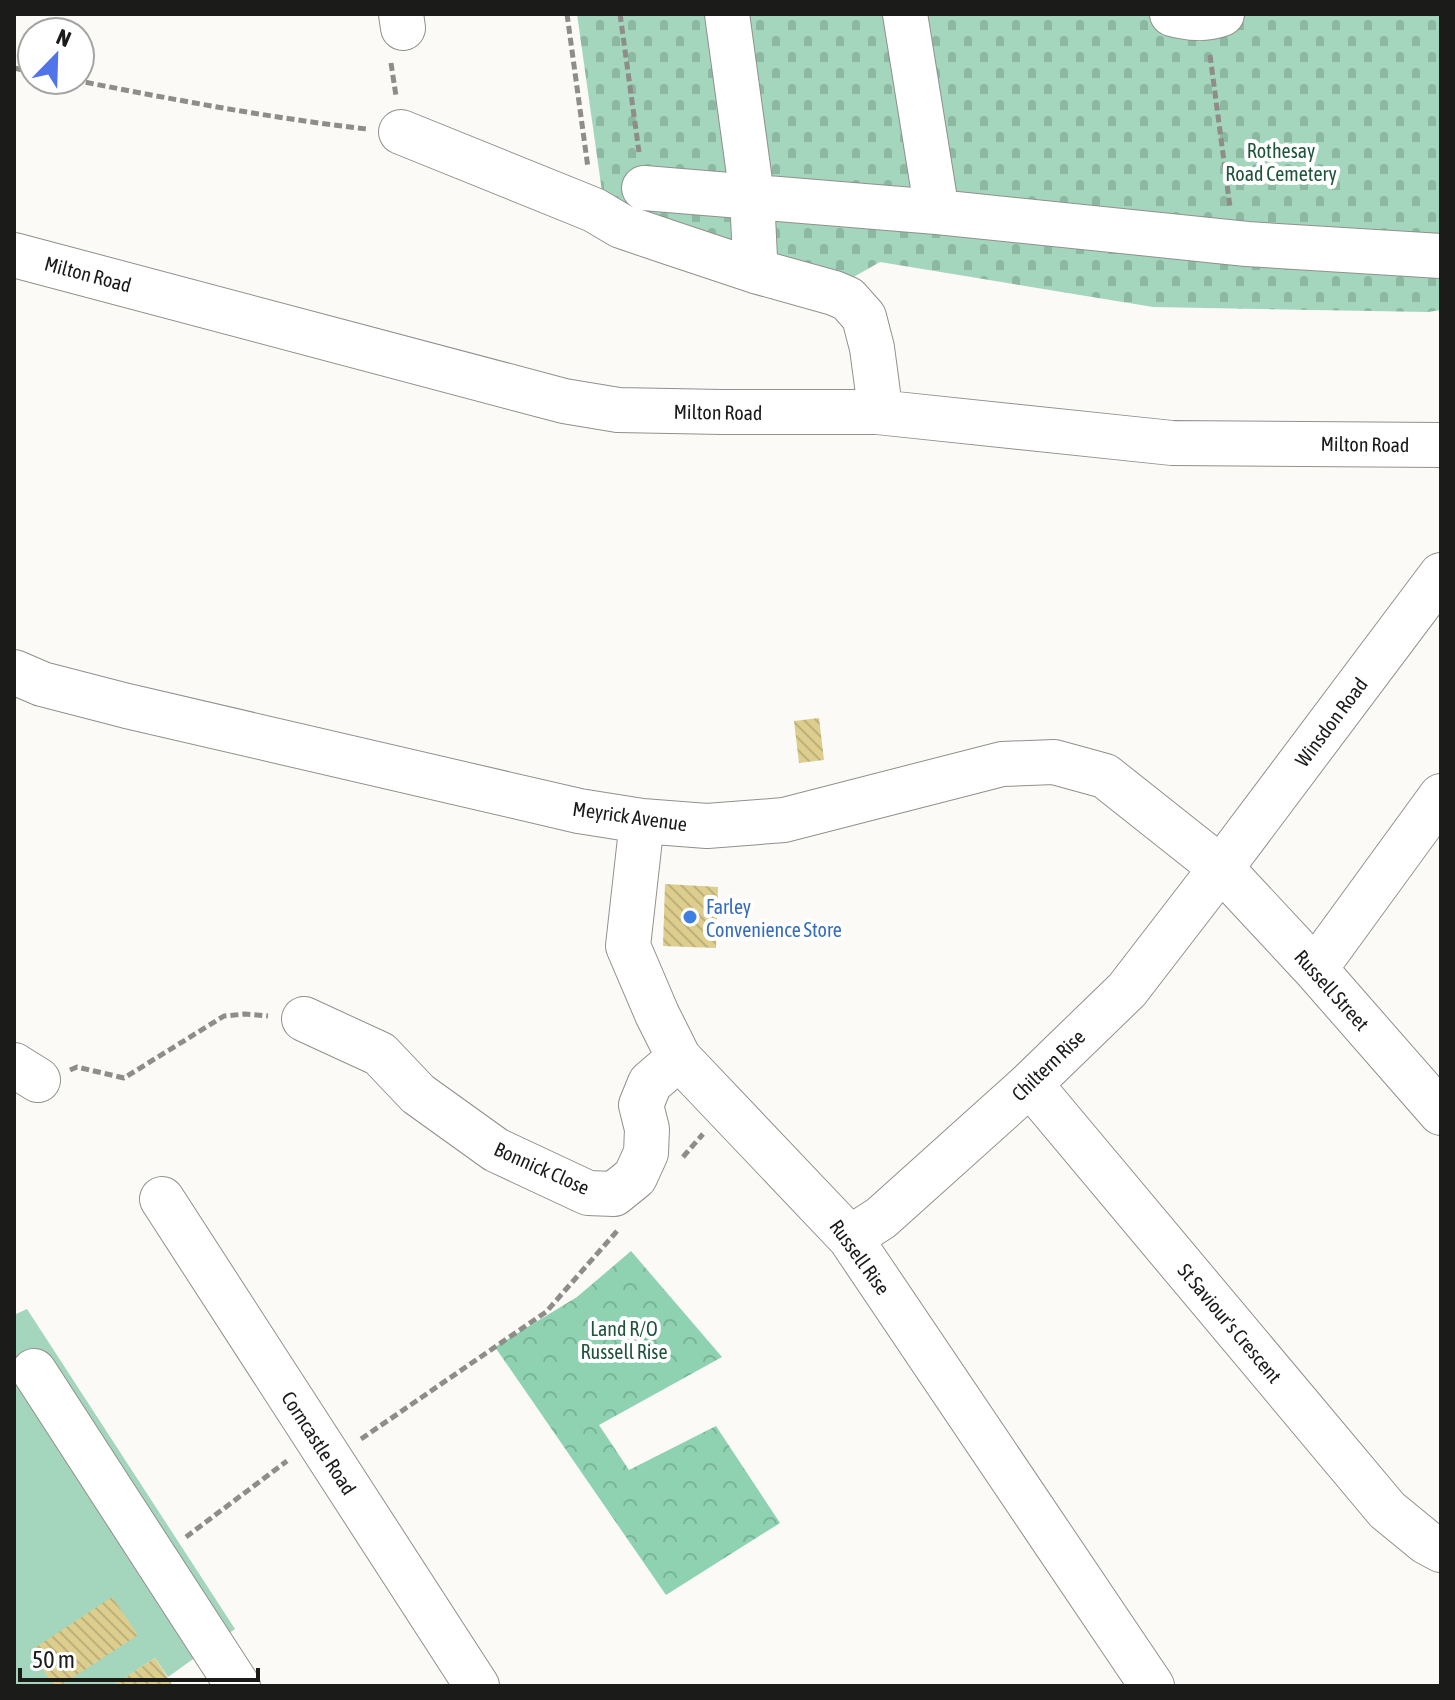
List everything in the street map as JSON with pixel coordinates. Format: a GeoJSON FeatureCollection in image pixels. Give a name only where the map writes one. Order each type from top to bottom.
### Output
{"type":"FeatureCollection","features":[{"type":"Feature","properties":{"kind":"street"},"geometry":{"type":"LineString","coordinates":[[727,14],[752,196],[755,258]]}},
{"type":"Feature","properties":{"kind":"street"},"geometry":{"type":"LineString","coordinates":[[905,14],[937,212]]}},
{"type":"Feature","properties":{"kind":"street"},"geometry":{"type":"LineString","coordinates":[[401,132],[594,210],[621,226],[848,299],[864,317],[872,348],[878,393],[877,412]]}},
{"type":"Feature","properties":{"kind":"street"},"geometry":{"type":"LineString","coordinates":[[644,188],[937,212],[1235,243],[1441,256]]}},
{"type":"Feature","properties":{"kind":"street","name":"Milton Road"},"geometry":{"type":"LineString","coordinates":[[14,255],[564,401],[618,410],[877,412],[1172,443],[1441,445]]}},
{"type":"Feature","properties":{"kind":"street","name":"Winsdon Road"},"geometry":{"type":"LineString","coordinates":[[1221,868],[1441,575]]}},
{"type":"Feature","properties":{"kind":"street","name":"Meyrick Avenue"},"geometry":{"type":"LineString","coordinates":[[14,672],[42,684],[127,706],[579,811],[642,821],[707,826],[784,820],[1002,764],[1054,762],[1105,776],[1221,868]]}},
{"type":"Feature","properties":{"kind":"street"},"geometry":{"type":"LineString","coordinates":[[1315,969],[1441,796]]}},
{"type":"Feature","properties":{"kind":"street","name":"Russell Rise"},"geometry":{"type":"LineString","coordinates":[[642,821],[628,946],[679,1058],[850,1238],[1152,1686]]}},
{"type":"Feature","properties":{"kind":"street","name":"Russell Street"},"geometry":{"type":"LineString","coordinates":[[1221,868],[1438,1103]]}},
{"type":"Feature","properties":{"kind":"street","name":"Chiltern Rise"},"geometry":{"type":"LineString","coordinates":[[850,1238],[881,1218],[1030,1084],[1127,990],[1221,868]]}},
{"type":"Feature","properties":{"kind":"street","name":"Bonnick Close"},"geometry":{"type":"LineString","coordinates":[[304,1019],[380,1054],[418,1094],[496,1150],[588,1193],[614,1194],[635,1177],[646,1153],[647,1129],[641,1105],[650,1083],[679,1058]]}},
{"type":"Feature","properties":{"kind":"street","name":"St Saviour's Crescent"},"geometry":{"type":"LineString","coordinates":[[1030,1084],[1387,1510],[1426,1542],[1441,1550]]}},
{"type":"Feature","properties":{"kind":"street","name":"Corncastle Road"},"geometry":{"type":"LineString","coordinates":[[162,1199],[477,1686]]}},
{"type":"Feature","properties":{"kind":"street"},"geometry":{"type":"LineString","coordinates":[[34,1371],[238,1686]]}},
{"type":"Feature","properties":{"kind":"path"},"geometry":{"type":"LineString","coordinates":[[567,14],[594,210]]}},
{"type":"Feature","properties":{"kind":"path"},"geometry":{"type":"LineString","coordinates":[[620,14],[644,188]]}},
{"type":"Feature","properties":{"kind":"path"},"geometry":{"type":"LineString","coordinates":[[1200,15],[1235,243]]}},
{"type":"Feature","properties":{"kind":"path"},"geometry":{"type":"LineString","coordinates":[[96,84],[333,125],[401,132],[391,60],[402,21]]}},
{"type":"Feature","properties":{"kind":"path"},"geometry":{"type":"LineString","coordinates":[[26,1072],[77,1067],[124,1078],[224,1016],[245,1014],[304,1019]]}},
{"type":"Feature","properties":{"kind":"path"},"geometry":{"type":"LineString","coordinates":[[676,1164],[727,1107]]}},
{"type":"Feature","properties":{"kind":"path"},"geometry":{"type":"LineString","coordinates":[[156,1559],[287,1462],[324,1451],[546,1312],[626,1221]]}},
{"type":"Feature","properties":{"kind":"green space","name":"Rothesay Road Cemetery"},"geometry":{"type":"Polygon","coordinates":[[[577,14],[1441,14],[1441,310],[1153,307],[880,262],[836,287],[605,213],[577,14]]]}},
{"type":"Feature","properties":{"kind":"green space","name":"Land R/O Russell Rise"},"geometry":{"type":"Polygon","coordinates":[[[631,1251],[722,1357],[599,1425],[629,1470],[716,1426],[780,1523],[666,1595],[495,1347],[577,1297],[631,1251]]]}},
{"type":"Feature","properties":{"kind":"green space"},"geometry":{"type":"Polygon","coordinates":[[[27,1309],[235,1629],[168,1677],[155,1658],[112,1686],[14,1686],[14,1315],[27,1309]]]}},
{"type":"Feature","properties":{"kind":"building"},"geometry":{"type":"Polygon","coordinates":[[[819,718],[824,760],[799,763],[794,721],[819,718]]]}},
{"type":"Feature","properties":{"kind":"building","name":"Farley Convenience Store"},"geometry":{"type":"Polygon","coordinates":[[[665,884],[718,887],[716,948],[663,946],[665,884]]]}},
{"type":"Feature","properties":{"kind":"building"},"geometry":{"type":"Polygon","coordinates":[[[112,1597],[138,1635],[60,1686],[54,1686],[30,1651],[112,1597]]]}},
{"type":"Feature","properties":{"kind":"building"},"geometry":{"type":"Polygon","coordinates":[[[155,1658],[173,1686],[112,1686],[155,1658]]]}},
{"type":"Feature","properties":{"kind":"place","name":"Farley Convenience Store"},"geometry":{"type":"Point","coordinates":[690,917]}}]}
